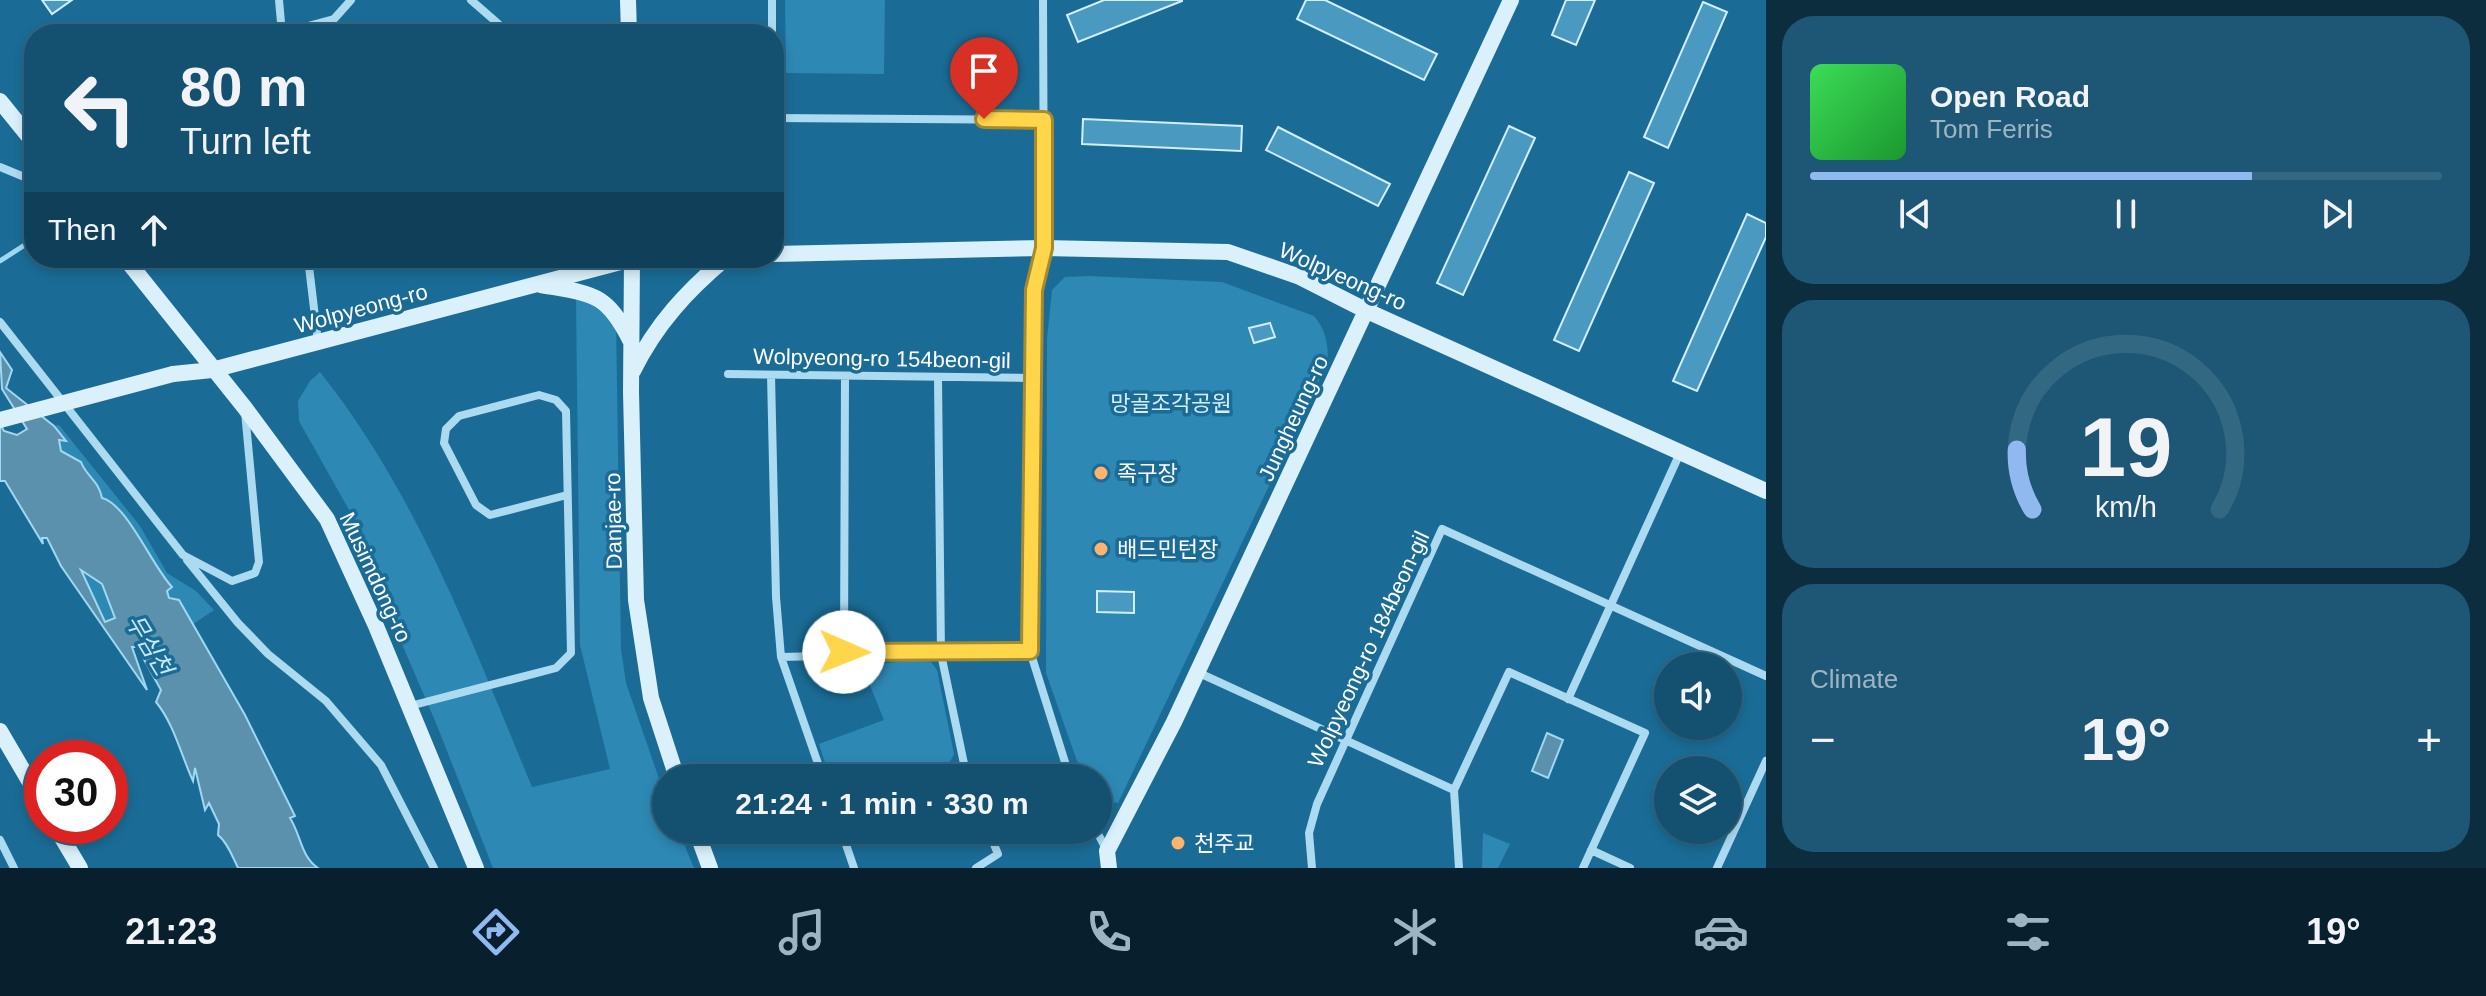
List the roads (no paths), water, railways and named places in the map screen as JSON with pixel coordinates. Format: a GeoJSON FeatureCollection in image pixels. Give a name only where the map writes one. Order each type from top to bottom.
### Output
{"type":"FeatureCollection","features":[{"type":"Feature","properties":{"kind":"street"},"geometry":{"type":"LineString","coordinates":[[279,0],[281,24]]}},
{"type":"Feature","properties":{"kind":"street"},"geometry":{"type":"LineString","coordinates":[[315,24],[334,19],[351,0]]}},
{"type":"Feature","properties":{"kind":"street"},"geometry":{"type":"LineString","coordinates":[[471,0],[499,24]]}},
{"type":"Feature","properties":{"kind":"street"},"geometry":{"type":"LineString","coordinates":[[628,0],[629,24]]}},
{"type":"Feature","properties":{"kind":"street"},"geometry":{"type":"LineString","coordinates":[[772,0],[772,24]]}},
{"type":"Feature","properties":{"kind":"street"},"geometry":{"type":"LineString","coordinates":[[1043,0],[1044,248],[1034,290],[1030,651],[1066,764]]}},
{"type":"Feature","properties":{"kind":"street","name":"Jungheung-ro"},"geometry":{"type":"LineString","coordinates":[[1108,859],[1511,0]]}},
{"type":"Feature","properties":{"kind":"street"},"geometry":{"type":"LineString","coordinates":[[0,101],[24,131]]}},
{"type":"Feature","properties":{"kind":"street"},"geometry":{"type":"LineString","coordinates":[[784,118],[1044,120]]}},
{"type":"Feature","properties":{"kind":"street"},"geometry":{"type":"LineString","coordinates":[[0,167],[24,177]]}},
{"type":"Feature","properties":{"kind":"street","name":"Wolpyeong-ro"},"geometry":{"type":"LineString","coordinates":[[784,254],[1044,248],[1228,252],[1300,277],[1367,311],[1766,491]]}},
{"type":"Feature","properties":{"kind":"street","name":"Musimdong-ro"},"geometry":{"type":"LineString","coordinates":[[133,268],[245,408],[327,519],[410,706],[476,868]]}},
{"type":"Feature","properties":{"kind":"street"},"geometry":{"type":"LineString","coordinates":[[309,268],[318,342]]}},
{"type":"Feature","properties":{"kind":"street","name":"Wolpyeong-ro"},"geometry":{"type":"LineString","coordinates":[[0,420],[173,374],[212,370],[595,268]]}},
{"type":"Feature","properties":{"kind":"street","name":"Danjae-ro"},"geometry":{"type":"LineString","coordinates":[[632,268],[636,600],[651,698],[672,764]]}},
{"type":"Feature","properties":{"kind":"street"},"geometry":{"type":"LineString","coordinates":[[631,376],[649,338],[689,290],[714,268]]}},
{"type":"Feature","properties":{"kind":"street"},"geometry":{"type":"LineString","coordinates":[[536,284],[592,295],[614,309],[631,343]]}},
{"type":"Feature","properties":{"kind":"street"},"geometry":{"type":"LineString","coordinates":[[0,322],[229,614],[268,654],[326,701],[381,765],[434,868]]}},
{"type":"Feature","properties":{"kind":"street","name":"Wolpyeong-ro 154beon-gil"},"geometry":{"type":"LineString","coordinates":[[728,374],[1035,378]]}},
{"type":"Feature","properties":{"kind":"street"},"geometry":{"type":"LineString","coordinates":[[771,375],[776,597],[781,657],[818,764]]}},
{"type":"Feature","properties":{"kind":"street"},"geometry":{"type":"LineString","coordinates":[[844,652],[845,376]]}},
{"type":"Feature","properties":{"kind":"street"},"geometry":{"type":"LineString","coordinates":[[938,379],[941,654],[961,764]]}},
{"type":"Feature","properties":{"kind":"street"},"geometry":{"type":"LineString","coordinates":[[410,706],[556,668],[571,653],[566,411],[556,400],[539,395],[459,416],[446,429],[444,443],[476,505],[490,515],[567,495]]}},
{"type":"Feature","properties":{"kind":"street"},"geometry":{"type":"LineString","coordinates":[[183,555],[232,581],[255,573],[259,562],[245,408]]}},
{"type":"Feature","properties":{"kind":"street"},"geometry":{"type":"LineString","coordinates":[[1568,699],[1680,453]]}},
{"type":"Feature","properties":{"kind":"street","name":"Wolpyeong-ro 184beon-gil"},"geometry":{"type":"LineString","coordinates":[[1312,868],[1309,833],[1346,738],[1442,529],[1766,676]]}},
{"type":"Feature","properties":{"kind":"street"},"geometry":{"type":"LineString","coordinates":[[781,657],[844,652],[941,654],[1030,651]]}},
{"type":"Feature","properties":{"kind":"street"},"geometry":{"type":"LineString","coordinates":[[1197,672],[1454,790]]}},
{"type":"Feature","properties":{"kind":"street"},"geometry":{"type":"LineString","coordinates":[[1459,868],[1454,790],[1509,672],[1645,733],[1583,868]]}},
{"type":"Feature","properties":{"kind":"street"},"geometry":{"type":"LineString","coordinates":[[0,731],[24,772]]}},
{"type":"Feature","properties":{"kind":"street"},"geometry":{"type":"LineString","coordinates":[[1717,868],[1766,761]]}},
{"type":"Feature","properties":{"kind":"street"},"geometry":{"type":"LineString","coordinates":[[1,844],[14,868]]}},
{"type":"Feature","properties":{"kind":"street"},"geometry":{"type":"LineString","coordinates":[[66,844],[80,868]]}},
{"type":"Feature","properties":{"kind":"street"},"geometry":{"type":"LineString","coordinates":[[701,844],[710,868]]}},
{"type":"Feature","properties":{"kind":"street"},"geometry":{"type":"LineString","coordinates":[[845,844],[854,868]]}},
{"type":"Feature","properties":{"kind":"street"},"geometry":{"type":"LineString","coordinates":[[976,868],[998,854],[994,844]]}},
{"type":"Feature","properties":{"kind":"street"},"geometry":{"type":"LineString","coordinates":[[1591,850],[1630,868]]}},
{"type":"Feature","properties":{"kind":"water","name":"무심천"},"geometry":{"type":"Polygon","coordinates":[[[0,352],[12,370],[6,388],[54,426],[66,441],[59,440],[61,451],[81,462],[102,498],[121,511],[172,587],[167,591],[169,598],[179,600],[245,715],[295,816],[290,818],[305,852],[318,868],[238,868],[218,835],[219,824],[209,803],[205,810],[195,768],[193,781],[172,730],[156,702],[161,690],[137,647],[132,647],[147,690],[61,566],[47,538],[42,538],[43,544],[5,481],[0,481],[0,424],[4,431],[17,435],[27,429],[2,389],[0,352]],[[81,570],[105,622],[115,618],[102,584],[81,570]]]}},
{"type":"Feature","properties":{"kind":"water"},"geometry":{"type":"Polygon","coordinates":[[[1547,733],[1563,740],[1548,778],[1532,771],[1547,733]]]}},
{"type":"Feature","properties":{"kind":"waterway"},"geometry":{"type":"LineString","coordinates":[[0,261],[24,245]]}},
{"type":"Feature","properties":{"kind":"place","name":"족구장"},"geometry":{"type":"Point","coordinates":[1101,473]}},
{"type":"Feature","properties":{"kind":"place","name":"배드민턴장"},"geometry":{"type":"Point","coordinates":[1101,549]}},
{"type":"Feature","properties":{"kind":"place","name":"천주교"},"geometry":{"type":"Point","coordinates":[1178,843]}},
{"type":"Feature","properties":{"kind":"park label","name":"망골조각공원"},"geometry":{"type":"Point","coordinates":[1171,403]}}]}
